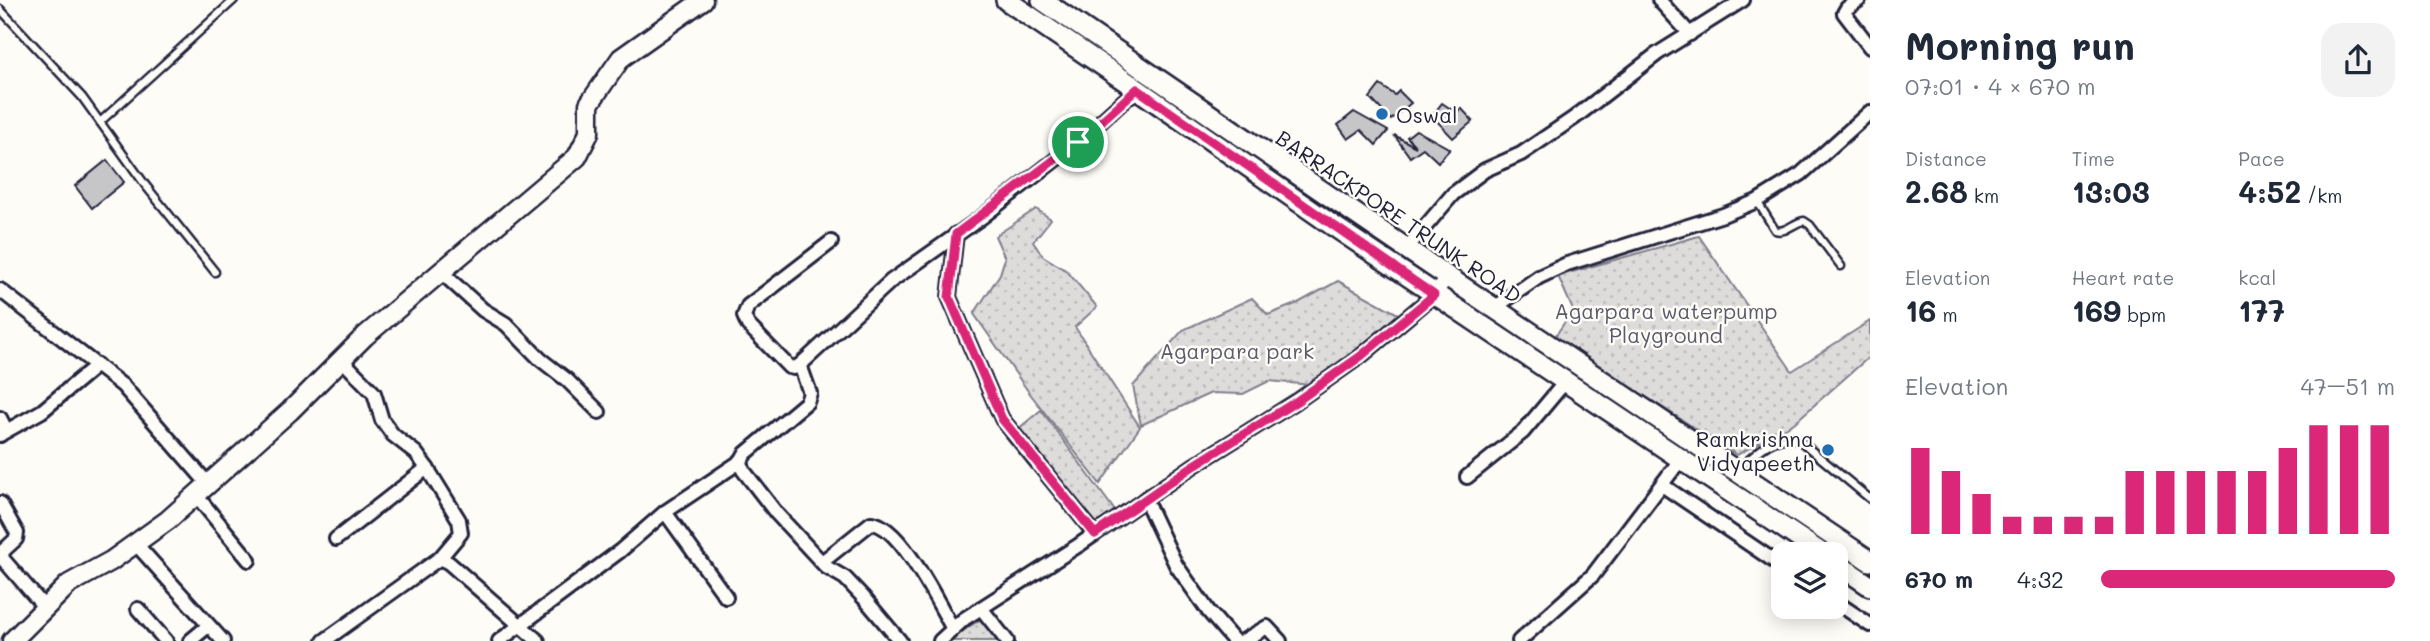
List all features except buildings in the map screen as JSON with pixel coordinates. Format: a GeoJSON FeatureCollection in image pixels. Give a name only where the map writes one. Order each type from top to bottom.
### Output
{"type":"FeatureCollection","features":[{"type":"Feature","properties":{"kind":"main road","name":"BARRACKPORE TRUNK ROAD"},"geometry":{"type":"LineString","coordinates":[[1006,0],[1434,295],[1805,542]]}},
{"type":"Feature","properties":{"kind":"main road","name":"BARRACKPORE TRUNK ROAD"},"geometry":{"type":"LineString","coordinates":[[1042,0],[1448,278],[1870,561]]}},
{"type":"Feature","properties":{"kind":"main road"},"geometry":{"type":"LineString","coordinates":[[1763,514],[1775,497]]}},
{"type":"Feature","properties":{"kind":"main road"},"geometry":{"type":"LineString","coordinates":[[1848,571],[1870,586]]}},
{"type":"Feature","properties":{"kind":"street"},"geometry":{"type":"LineString","coordinates":[[12,641],[69,584],[136,544],[202,489],[290,411],[365,336],[576,157],[589,133],[589,104],[621,58],[703,0]]}},
{"type":"Feature","properties":{"kind":"street"},"geometry":{"type":"LineString","coordinates":[[1659,0],[1690,34]]}},
{"type":"Feature","properties":{"kind":"street"},"geometry":{"type":"LineString","coordinates":[[1406,249],[1453,194],[1474,178],[1485,170],[1521,154],[1574,118],[1657,54],[1743,0]]}},
{"type":"Feature","properties":{"kind":"street"},"geometry":{"type":"LineString","coordinates":[[1859,0],[1844,13],[1870,47]]}},
{"type":"Feature","properties":{"kind":"street"},"geometry":{"type":"LineString","coordinates":[[831,242],[748,306],[744,316],[748,326],[789,367],[800,365],[891,281],[1078,142],[1137,89]]}},
{"type":"Feature","properties":{"kind":"street"},"geometry":{"type":"LineString","coordinates":[[1494,308],[1539,277],[1567,264],[1723,215],[1757,201],[1807,169],[1870,112]]}},
{"type":"Feature","properties":{"kind":"street"},"geometry":{"type":"LineString","coordinates":[[956,234],[949,297],[1002,419],[1095,534]]}},
{"type":"Feature","properties":{"kind":"street"},"geometry":{"type":"LineString","coordinates":[[440,271],[483,310],[506,324],[540,359],[567,380],[600,412]]}},
{"type":"Feature","properties":{"kind":"street"},"geometry":{"type":"LineString","coordinates":[[940,641],[981,608],[1193,466],[1297,401],[1361,356],[1434,295],[1448,278]]}},
{"type":"Feature","properties":{"kind":"street"},"geometry":{"type":"LineString","coordinates":[[0,290],[128,391],[202,489],[249,560]]}},
{"type":"Feature","properties":{"kind":"street"},"geometry":{"type":"LineString","coordinates":[[324,641],[440,558],[461,533],[459,520],[427,468],[416,453],[393,435],[382,420],[374,394],[342,359]]}},
{"type":"Feature","properties":{"kind":"street"},"geometry":{"type":"LineString","coordinates":[[0,434],[42,411],[97,365]]}},
{"type":"Feature","properties":{"kind":"street"},"geometry":{"type":"LineString","coordinates":[[499,641],[620,551],[665,512],[741,461],[745,454],[807,402],[810,393],[800,365]]}},
{"type":"Feature","properties":{"kind":"street"},"geometry":{"type":"LineString","coordinates":[[1468,477],[1523,432],[1564,382]]}},
{"type":"Feature","properties":{"kind":"street"},"geometry":{"type":"LineString","coordinates":[[0,418],[4,426],[0,434]]}},
{"type":"Feature","properties":{"kind":"street"},"geometry":{"type":"LineString","coordinates":[[1519,641],[1593,575],[1681,459]]}},
{"type":"Feature","properties":{"kind":"street"},"geometry":{"type":"LineString","coordinates":[[741,461],[743,470],[777,514],[822,562],[855,588],[900,641]]}},
{"type":"Feature","properties":{"kind":"street"},"geometry":{"type":"LineString","coordinates":[[336,539],[427,468]]}},
{"type":"Feature","properties":{"kind":"street"},"geometry":{"type":"LineString","coordinates":[[1662,485],[1771,559]]}},
{"type":"Feature","properties":{"kind":"street"},"geometry":{"type":"LineString","coordinates":[[1145,499],[1176,565],[1209,612],[1234,641]]}},
{"type":"Feature","properties":{"kind":"street"},"geometry":{"type":"LineString","coordinates":[[0,503],[17,533],[16,539],[3,551],[2,558],[45,608]]}},
{"type":"Feature","properties":{"kind":"street"},"geometry":{"type":"LineString","coordinates":[[665,512],[726,597]]}},
{"type":"Feature","properties":{"kind":"street"},"geometry":{"type":"LineString","coordinates":[[822,562],[871,523],[885,527],[918,570],[953,629]]}},
{"type":"Feature","properties":{"kind":"street"},"geometry":{"type":"LineString","coordinates":[[136,544],[223,641]]}},
{"type":"Feature","properties":{"kind":"street"},"geometry":{"type":"LineString","coordinates":[[440,558],[538,641]]}},
{"type":"Feature","properties":{"kind":"street"},"geometry":{"type":"LineString","coordinates":[[981,608],[1007,641]]}},
{"type":"Feature","properties":{"kind":"street"},"geometry":{"type":"LineString","coordinates":[[138,610],[166,641]]}},
{"type":"Feature","properties":{"kind":"street"},"geometry":{"type":"LineString","coordinates":[[1848,610],[1870,625]]}},
{"type":"Feature","properties":{"kind":"street"},"geometry":{"type":"LineString","coordinates":[[190,641],[208,626]]}},
{"type":"Feature","properties":{"kind":"street"},"geometry":{"type":"LineString","coordinates":[[1242,641],[1268,627],[1280,641]]}},
{"type":"Feature","properties":{"kind":"lane"},"geometry":{"type":"LineString","coordinates":[[100,122],[234,0]]}},
{"type":"Feature","properties":{"kind":"lane"},"geometry":{"type":"LineString","coordinates":[[0,9],[82,97],[146,186],[215,272]]}},
{"type":"Feature","properties":{"kind":"lane"},"geometry":{"type":"LineString","coordinates":[[1757,201],[1774,230],[1784,230],[1804,221],[1810,225],[1841,266]]}},
{"type":"Feature","properties":{"kind":"lane"},"geometry":{"type":"LineString","coordinates":[[1736,471],[1765,446],[1785,438],[1799,439],[1870,499]]}},
{"type":"Feature","properties":{"kind":"green space"},"geometry":{"type":"Polygon","coordinates":[[[1036,209],[1051,219],[1033,242],[1043,256],[1067,271],[1097,307],[1075,327],[1140,427],[1100,484],[1028,391],[974,314],[1000,274],[1005,258],[995,236],[1036,209]]]}},
{"type":"Feature","properties":{"kind":"green space","name":"Agarpara waterpump Playground"},"geometry":{"type":"Polygon","coordinates":[[[1699,236],[1792,371],[1870,321],[1870,356],[1794,423],[1737,455],[1554,338],[1573,310],[1558,276],[1699,236]]]}},
{"type":"Feature","properties":{"kind":"green space","name":"Agarpara park"},"geometry":{"type":"Polygon","coordinates":[[[1338,281],[1398,314],[1357,353],[1311,385],[1269,381],[1243,394],[1211,393],[1141,425],[1133,386],[1183,330],[1252,298],[1268,315],[1298,303],[1338,281]]]}},
{"type":"Feature","properties":{"kind":"green space"},"geometry":{"type":"Polygon","coordinates":[[[1041,410],[1118,515],[1094,532],[1017,430],[1041,410]]]}},
{"type":"Feature","properties":{"kind":"green space"},"geometry":{"type":"Polygon","coordinates":[[[984,617],[1004,641],[948,641],[984,617]]]}},
{"type":"Feature","properties":{"kind":"place","name":"Oswal"},"geometry":{"type":"Point","coordinates":[1382,114]}},
{"type":"Feature","properties":{"kind":"place","name":"Ramkrishna Vidyapeeth"},"geometry":{"type":"Point","coordinates":[1828,450]}},
{"type":"Feature","properties":{"kind":"route"},"geometry":{"type":"LineString","coordinates":[[1137,89],[1434,295],[1361,356],[1095,534],[1002,419],[949,297],[956,234],[1078,142],[1137,89]]}}]}
